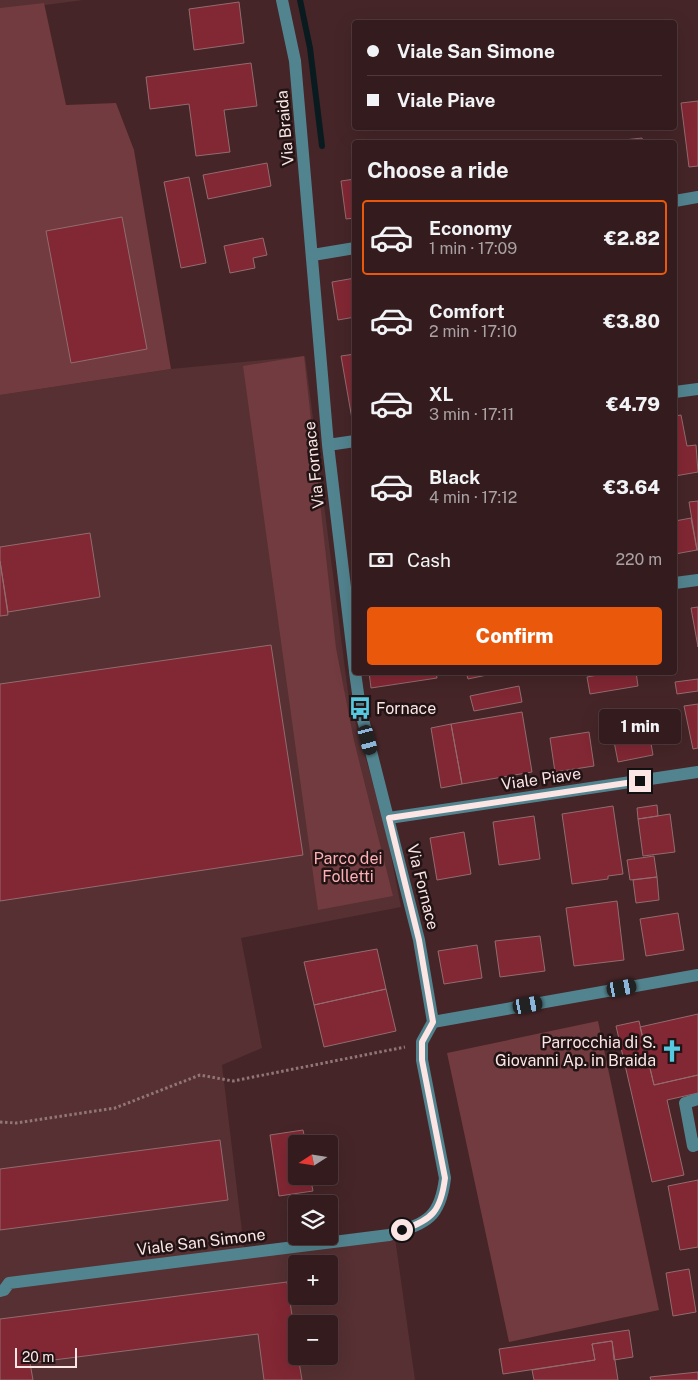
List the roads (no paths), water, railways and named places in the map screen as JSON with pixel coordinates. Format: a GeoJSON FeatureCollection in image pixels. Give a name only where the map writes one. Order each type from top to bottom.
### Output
{"type":"FeatureCollection","features":[{"type":"Feature","properties":{"kind":"street","name":"Via Braida"},"geometry":{"type":"LineString","coordinates":[[282,0],[295,61],[313,255]]}},
{"type":"Feature","properties":{"kind":"street"},"geometry":{"type":"LineString","coordinates":[[677,201],[698,197]]}},
{"type":"Feature","properties":{"kind":"street"},"geometry":{"type":"LineString","coordinates":[[313,255],[352,248]]}},
{"type":"Feature","properties":{"kind":"street","name":"Via Fornace"},"geometry":{"type":"LineString","coordinates":[[313,255],[328,445],[352,634]]}},
{"type":"Feature","properties":{"kind":"street"},"geometry":{"type":"LineString","coordinates":[[677,392],[698,389]]}},
{"type":"Feature","properties":{"kind":"street"},"geometry":{"type":"LineString","coordinates":[[328,445],[352,441]]}},
{"type":"Feature","properties":{"kind":"street"},"geometry":{"type":"LineString","coordinates":[[677,583],[698,580]]}},
{"type":"Feature","properties":{"kind":"street","name":"Via Fornace"},"geometry":{"type":"LineString","coordinates":[[355,675],[360,708],[419,940],[433,1022]]}},
{"type":"Feature","properties":{"kind":"street","name":"Viale Piave"},"geometry":{"type":"LineString","coordinates":[[389,818],[698,772]]}},
{"type":"Feature","properties":{"kind":"street"},"geometry":{"type":"LineString","coordinates":[[433,1022],[698,975]]}},
{"type":"Feature","properties":{"kind":"street","name":"Viale San Simone"},"geometry":{"type":"LineString","coordinates":[[3,1283],[389,1235],[416,1226],[433,1215],[443,1197],[445,1178],[422,1060],[422,1042],[433,1022]]}},
{"type":"Feature","properties":{"kind":"street"},"geometry":{"type":"LineString","coordinates":[[698,1099],[685,1103],[693,1146],[698,1144]]}},
{"type":"Feature","properties":{"kind":"waterway"},"geometry":{"type":"LineString","coordinates":[[300,0],[310,48],[322,146]]}},
{"type":"Feature","properties":{"kind":"place","name":"Fornace"},"geometry":{"type":"Point","coordinates":[360,708]}},
{"type":"Feature","properties":{"kind":"place","name":"Parrocchia di S. Giovanni Ap. in Braida"},"geometry":{"type":"Point","coordinates":[672,1051]}},
{"type":"Feature","properties":{"kind":"park label","name":"Parco dei Folletti"},"geometry":{"type":"Point","coordinates":[348,867]}}]}
